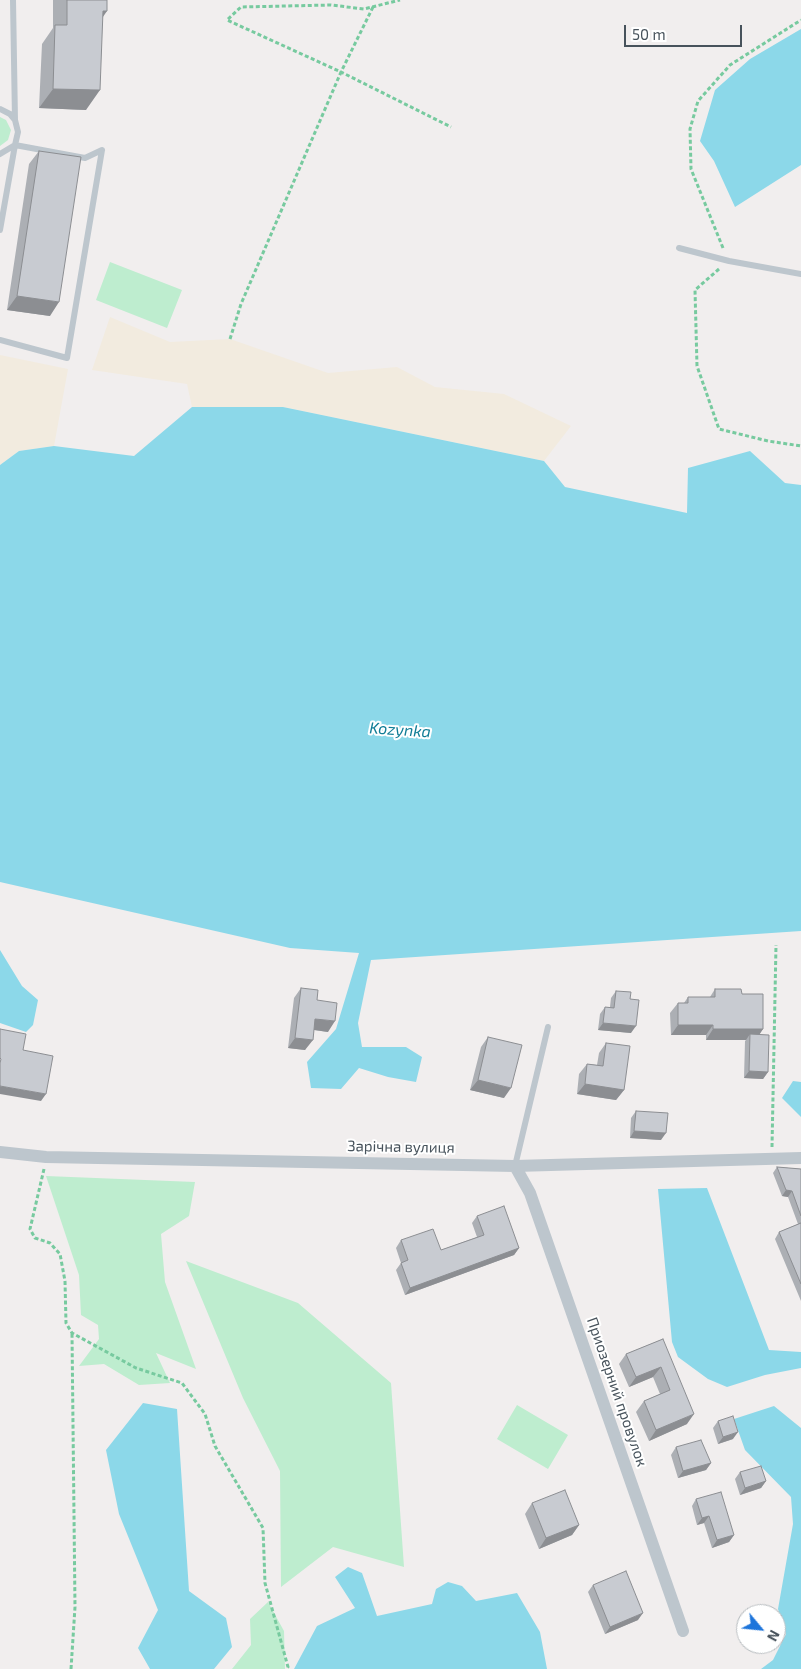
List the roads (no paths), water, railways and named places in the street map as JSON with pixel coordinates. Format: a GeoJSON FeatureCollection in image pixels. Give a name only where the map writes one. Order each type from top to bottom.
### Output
{"type":"FeatureCollection","features":[{"type":"Feature","properties":{"kind":"street","name":"Зарічна вулиця"},"geometry":{"type":"LineString","coordinates":[[0,1152],[46,1157],[515,1166],[801,1158]]}},
{"type":"Feature","properties":{"kind":"street","name":"Приозерний провулок"},"geometry":{"type":"LineString","coordinates":[[515,1166],[530,1193],[683,1631]]}},
{"type":"Feature","properties":{"kind":"lane"},"geometry":{"type":"LineString","coordinates":[[0,230],[14,145],[18,132],[15,120],[13,0]]}},
{"type":"Feature","properties":{"kind":"lane"},"geometry":{"type":"LineString","coordinates":[[0,109],[10,114],[15,120]]}},
{"type":"Feature","properties":{"kind":"lane"},"geometry":{"type":"LineString","coordinates":[[0,154],[14,145],[85,158],[102,150],[67,358],[0,340]]}},
{"type":"Feature","properties":{"kind":"lane"},"geometry":{"type":"LineString","coordinates":[[679,248],[729,261],[801,274]]}},
{"type":"Feature","properties":{"kind":"lane"},"geometry":{"type":"LineString","coordinates":[[515,1166],[548,1027]]}},
{"type":"Feature","properties":{"kind":"water"},"geometry":{"type":"Polygon","coordinates":[[[801,29],[801,165],[735,207],[714,161],[700,141],[715,90],[750,59],[801,29]]]}},
{"type":"Feature","properties":{"kind":"water","name":"Kozynka"},"geometry":{"type":"Polygon","coordinates":[[[192,407],[283,407],[544,461],[565,487],[687,513],[688,468],[750,451],[785,483],[801,485],[801,931],[371,960],[358,1023],[362,1047],[406,1047],[422,1057],[416,1082],[388,1077],[359,1068],[341,1089],[311,1088],[307,1062],[336,1029],[359,953],[290,948],[0,882],[0,465],[19,451],[54,446],[134,456],[192,407]]]}},
{"type":"Feature","properties":{"kind":"water"},"geometry":{"type":"Polygon","coordinates":[[[0,950],[22,986],[38,1000],[33,1025],[26,1032],[0,1023],[0,950]]]}},
{"type":"Feature","properties":{"kind":"water"},"geometry":{"type":"Polygon","coordinates":[[[793,1081],[801,1082],[801,1117],[782,1098],[793,1081]]]}},
{"type":"Feature","properties":{"kind":"water"},"geometry":{"type":"Polygon","coordinates":[[[707,1188],[769,1350],[801,1352],[801,1368],[765,1375],[727,1387],[708,1379],[678,1357],[672,1342],[658,1189],[707,1188]]]}},
{"type":"Feature","properties":{"kind":"water"},"geometry":{"type":"Polygon","coordinates":[[[143,1403],[177,1409],[189,1591],[226,1618],[232,1647],[214,1669],[150,1669],[138,1648],[158,1610],[119,1514],[106,1450],[143,1403]]]}},
{"type":"Feature","properties":{"kind":"water"},"geometry":{"type":"Polygon","coordinates":[[[774,1406],[801,1428],[801,1669],[761,1669],[773,1660],[776,1654],[786,1654],[786,1604],[779,1604],[793,1524],[791,1497],[745,1450],[734,1419],[774,1406]]]}},
{"type":"Feature","properties":{"kind":"water"},"geometry":{"type":"Polygon","coordinates":[[[348,1567],[362,1573],[377,1616],[432,1604],[436,1589],[448,1582],[462,1586],[476,1601],[517,1593],[540,1632],[547,1669],[294,1669],[317,1626],[355,1608],[335,1577],[348,1567]]]}}]}
